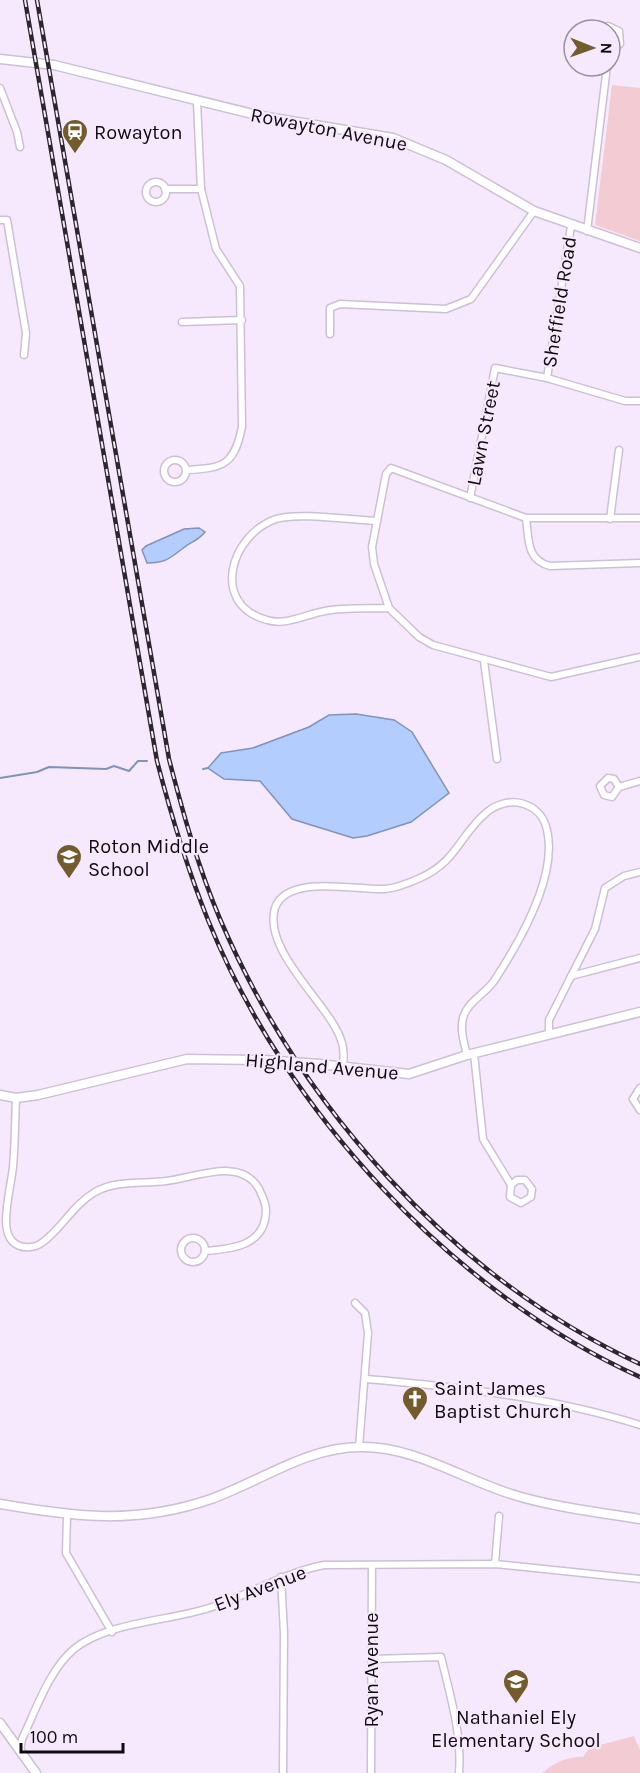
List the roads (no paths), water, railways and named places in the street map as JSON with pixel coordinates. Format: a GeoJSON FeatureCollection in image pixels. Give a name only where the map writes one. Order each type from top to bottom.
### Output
{"type":"FeatureCollection","features":[{"type":"Feature","properties":{"kind":"street","name":"Rowayton Avenue"},"geometry":{"type":"LineString","coordinates":[[0,59],[54,65],[197,102],[403,141],[446,160],[534,211],[587,232],[640,248]]}},
{"type":"Feature","properties":{"kind":"street"},"geometry":{"type":"LineString","coordinates":[[587,232],[606,78]]}},
{"type":"Feature","properties":{"kind":"street"},"geometry":{"type":"LineString","coordinates":[[0,88],[17,132],[20,147]]}},
{"type":"Feature","properties":{"kind":"street"},"geometry":{"type":"LineString","coordinates":[[186,470],[220,467],[229,461],[238,446],[242,427],[240,286],[216,249],[201,189],[197,102]]}},
{"type":"Feature","properties":{"kind":"street"},"geometry":{"type":"LineString","coordinates":[[165,189],[201,189]]}},
{"type":"Feature","properties":{"kind":"street"},"geometry":{"type":"LineString","coordinates":[[330,334],[330,308],[340,304],[446,309],[471,299],[534,211]]}},
{"type":"Feature","properties":{"kind":"street"},"geometry":{"type":"LineString","coordinates":[[3,220],[26,333],[24,355]]}},
{"type":"Feature","properties":{"kind":"street","name":"Sheffield Road"},"geometry":{"type":"LineString","coordinates":[[547,378],[571,226]]}},
{"type":"Feature","properties":{"kind":"street"},"geometry":{"type":"LineString","coordinates":[[182,322],[242,320]]}},
{"type":"Feature","properties":{"kind":"street","name":"Lawn Street"},"geometry":{"type":"LineString","coordinates":[[470,498],[495,368],[547,378]]}},
{"type":"Feature","properties":{"kind":"street"},"geometry":{"type":"LineString","coordinates":[[547,378],[625,401],[640,401]]}},
{"type":"Feature","properties":{"kind":"street"},"geometry":{"type":"LineString","coordinates":[[609,519],[619,450]]}},
{"type":"Feature","properties":{"kind":"street"},"geometry":{"type":"LineString","coordinates":[[640,518],[526,518],[399,470],[389,470],[372,547],[374,564],[389,608],[409,628],[433,645],[484,661],[551,677],[640,657]]}},
{"type":"Feature","properties":{"kind":"street"},"geometry":{"type":"LineString","coordinates":[[376,521],[291,517],[268,522],[253,531],[237,552],[232,587],[241,603],[267,620],[285,621],[325,611],[389,608]]}},
{"type":"Feature","properties":{"kind":"street"},"geometry":{"type":"LineString","coordinates":[[526,518],[530,552],[540,563],[550,566],[640,563]]}},
{"type":"Feature","properties":{"kind":"street"},"geometry":{"type":"LineString","coordinates":[[484,661],[497,759]]}},
{"type":"Feature","properties":{"kind":"street"},"geometry":{"type":"LineString","coordinates":[[619,787],[640,781]]}},
{"type":"Feature","properties":{"kind":"street"},"geometry":{"type":"LineString","coordinates":[[343,1067],[343,1052],[339,1034],[284,953],[274,920],[275,909],[280,900],[295,890],[316,886],[382,889],[414,881],[438,869],[449,859],[487,811],[503,804],[525,803],[537,810],[545,822],[549,847],[546,875],[533,910],[493,982],[466,1011],[462,1027],[471,1054],[483,1139],[511,1185]]}},
{"type":"Feature","properties":{"kind":"street"},"geometry":{"type":"LineString","coordinates":[[549,1034],[549,1020],[595,929],[605,888],[624,876],[640,872]]}},
{"type":"Feature","properties":{"kind":"street"},"geometry":{"type":"LineString","coordinates":[[571,976],[640,958]]}},
{"type":"Feature","properties":{"kind":"street","name":"Highland Avenue"},"geometry":{"type":"LineString","coordinates":[[0,1095],[16,1098],[187,1059],[264,1060],[409,1074],[471,1054],[640,1012]]}},
{"type":"Feature","properties":{"kind":"street"},"geometry":{"type":"LineString","coordinates":[[640,1088],[633,1099],[640,1110]]}},
{"type":"Feature","properties":{"kind":"street"},"geometry":{"type":"LineString","coordinates":[[16,1098],[13,1164],[3,1220],[13,1242],[22,1247],[32,1247],[43,1242],[77,1206],[94,1193],[112,1185],[169,1181],[217,1171],[234,1171],[248,1175],[263,1196],[266,1210],[262,1225],[247,1244],[237,1248],[205,1251]]}},
{"type":"Feature","properties":{"kind":"street"},"geometry":{"type":"LineString","coordinates":[[193,1237],[201,1240],[205,1251],[202,1258],[192,1262],[184,1259],[181,1249],[186,1239],[193,1237]]}},
{"type":"Feature","properties":{"kind":"street"},"geometry":{"type":"LineString","coordinates":[[355,1303],[365,1312],[368,1333],[359,1447]]}},
{"type":"Feature","properties":{"kind":"street"},"geometry":{"type":"LineString","coordinates":[[366,1379],[517,1395],[603,1413],[640,1425]]}},
{"type":"Feature","properties":{"kind":"street"},"geometry":{"type":"LineString","coordinates":[[0,1504],[68,1515],[132,1517],[174,1510],[212,1499],[311,1457],[334,1449],[359,1447],[408,1454],[529,1500],[640,1519]]}},
{"type":"Feature","properties":{"kind":"street"},"geometry":{"type":"LineString","coordinates":[[68,1515],[66,1553],[112,1632]]}},
{"type":"Feature","properties":{"kind":"street"},"geometry":{"type":"LineString","coordinates":[[495,1564],[499,1516]]}},
{"type":"Feature","properties":{"kind":"street","name":"Ely Avenue"},"geometry":{"type":"LineString","coordinates":[[20,1751],[22,1739],[62,1663],[74,1649],[87,1641],[112,1632],[211,1608],[281,1577],[324,1565],[495,1564],[640,1580]]}},
{"type":"Feature","properties":{"kind":"street","name":"Ryan Avenue"},"geometry":{"type":"LineString","coordinates":[[371,1773],[372,1566]]}},
{"type":"Feature","properties":{"kind":"street"},"geometry":{"type":"LineString","coordinates":[[281,1577],[285,1633],[283,1773]]}},
{"type":"Feature","properties":{"kind":"street"},"geometry":{"type":"LineString","coordinates":[[372,1659],[441,1657],[457,1723],[461,1751],[459,1773]]}},
{"type":"Feature","properties":{"kind":"street"},"geometry":{"type":"LineString","coordinates":[[0,1723],[36,1773]]}},
{"type":"Feature","properties":{"kind":"water"},"geometry":{"type":"Polygon","coordinates":[[[199,528],[205,532],[174,555],[163,561],[147,563],[142,550],[146,546],[184,529],[199,528]]]}},
{"type":"Feature","properties":{"kind":"water"},"geometry":{"type":"Polygon","coordinates":[[[356,714],[394,720],[412,732],[449,793],[411,822],[353,838],[292,819],[260,781],[224,779],[208,768],[221,753],[253,748],[309,727],[329,715],[356,714]]]}},
{"type":"Feature","properties":{"kind":"waterway"},"geometry":{"type":"LineString","coordinates":[[0,778],[37,772],[49,767],[106,769],[114,766],[129,771],[138,761],[147,761]]}},
{"type":"Feature","properties":{"kind":"waterway"},"geometry":{"type":"LineString","coordinates":[[203,769],[208,768]]}},
{"type":"Feature","properties":{"kind":"railway"},"geometry":{"type":"LineString","coordinates":[[25,0],[157,761],[180,841],[208,920],[241,991],[282,1060],[329,1126],[382,1188],[441,1245],[504,1297],[571,1341],[640,1377]]}},
{"type":"Feature","properties":{"kind":"railway"},"geometry":{"type":"LineString","coordinates":[[37,0],[169,759],[192,840],[220,919],[254,989],[293,1056],[339,1120],[390,1179],[446,1234],[506,1284],[571,1327],[640,1364]]}},
{"type":"Feature","properties":{"kind":"place","name":"Rowayton"},"geometry":{"type":"Point","coordinates":[75,155]}},
{"type":"Feature","properties":{"kind":"place","name":"Roton Middle School"},"geometry":{"type":"Point","coordinates":[69,880]}},
{"type":"Feature","properties":{"kind":"place","name":"Saint James Baptist Church"},"geometry":{"type":"Point","coordinates":[415,1422]}},
{"type":"Feature","properties":{"kind":"place","name":"Nathaniel Ely Elementary School"},"geometry":{"type":"Point","coordinates":[516,1705]}}]}
